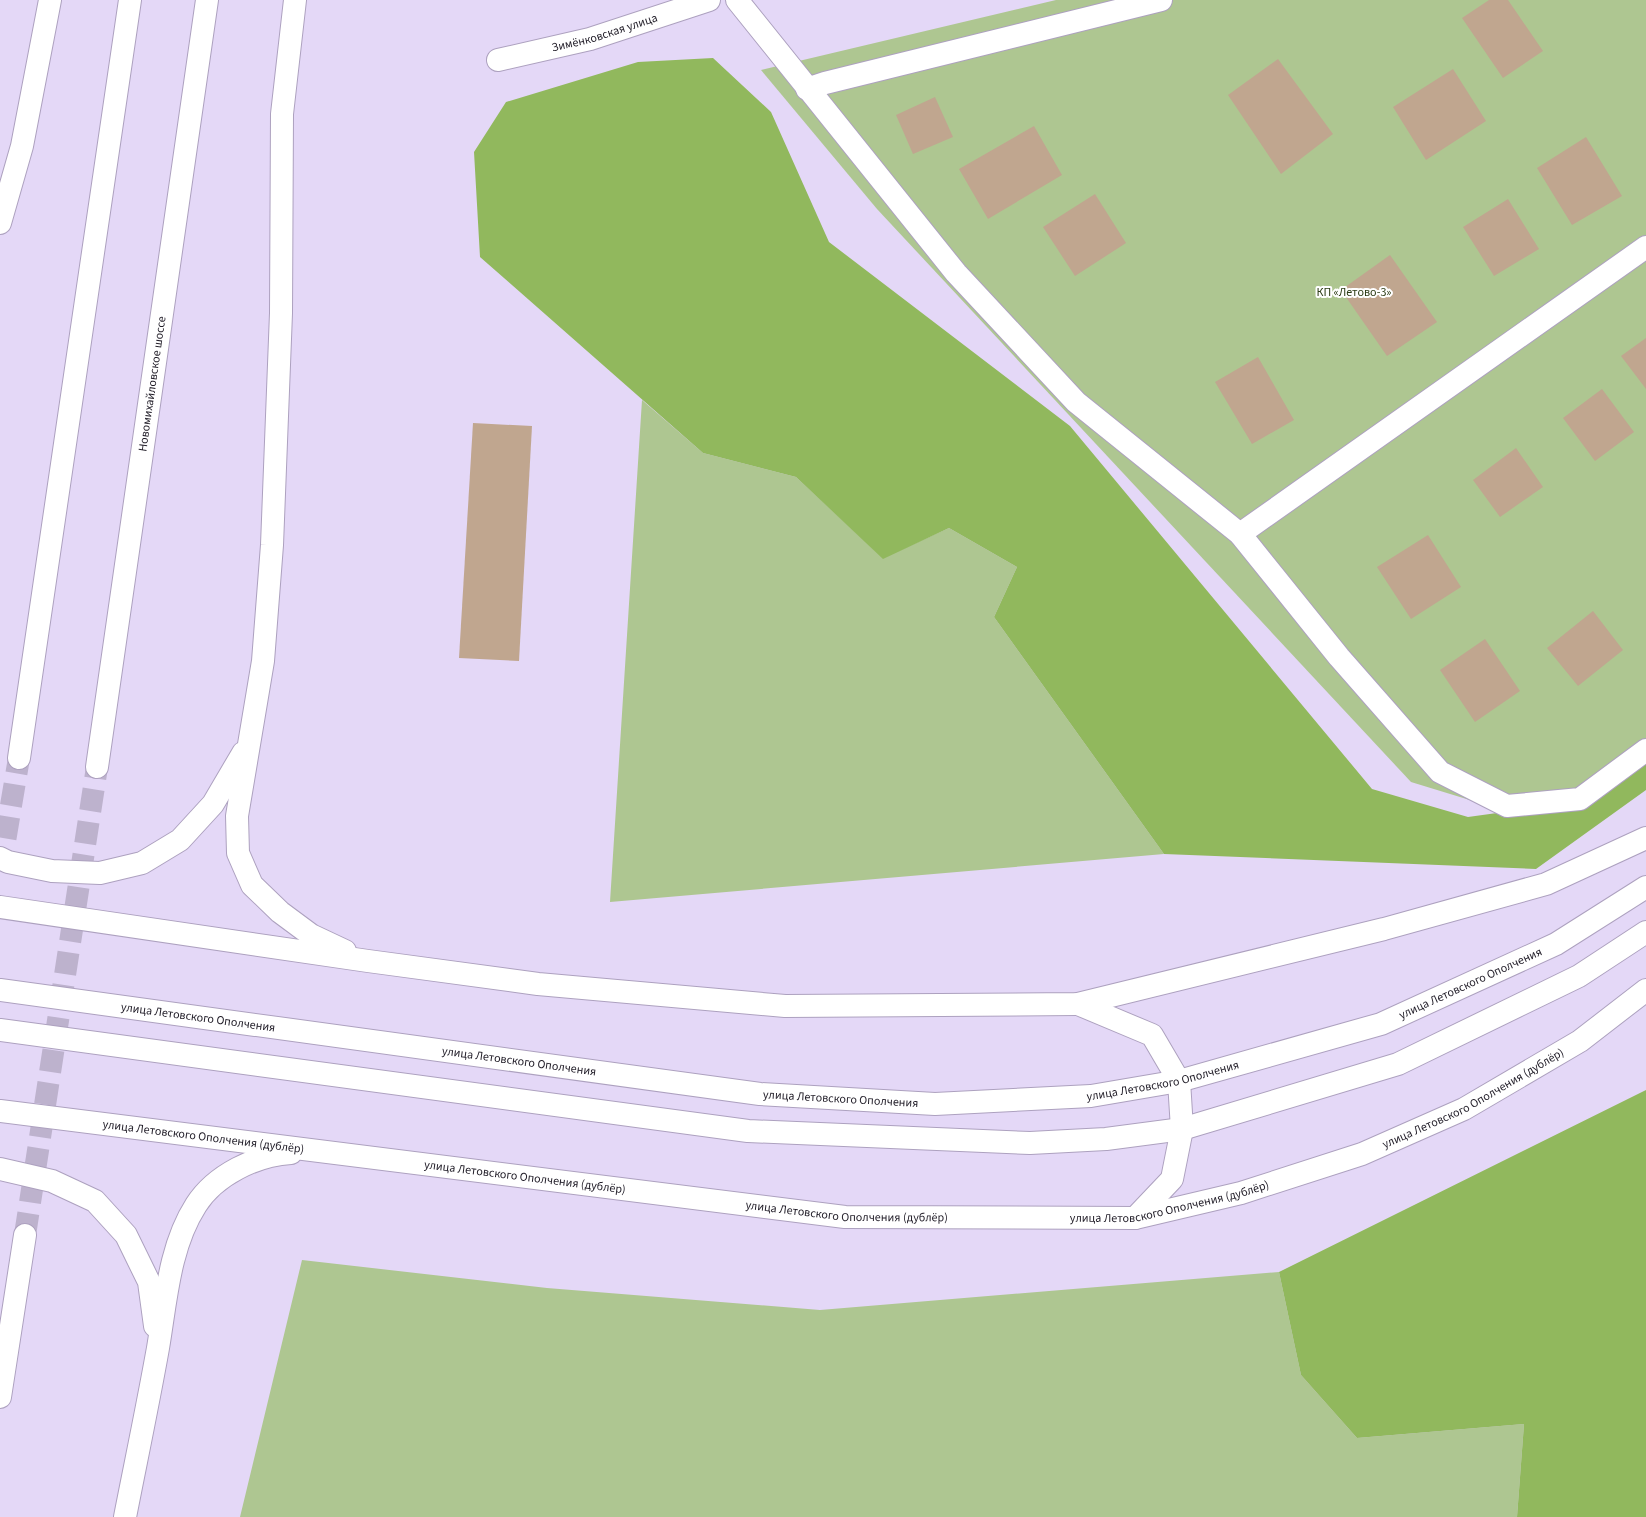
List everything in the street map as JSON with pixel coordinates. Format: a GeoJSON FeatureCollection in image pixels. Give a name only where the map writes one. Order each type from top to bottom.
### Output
{"type":"FeatureCollection","features":[{"type":"Feature","properties":{"kind":"street"},"geometry":{"type":"LineString","coordinates":[[0,223],[22,146],[50,0]]}},
{"type":"Feature","properties":{"kind":"street"},"geometry":{"type":"LineString","coordinates":[[19,758],[130,0]]}},
{"type":"Feature","properties":{"kind":"street","name":"Новомихайловское шоссе"},"geometry":{"type":"LineString","coordinates":[[97,768],[208,0]]}},
{"type":"Feature","properties":{"kind":"street"},"geometry":{"type":"LineString","coordinates":[[295,0],[282,114],[281,313],[272,545],[264,662],[248,743],[237,816],[238,852],[252,885],[280,912],[311,935],[368,962]]}},
{"type":"Feature","properties":{"kind":"street","name":"Зимёнковская улица"},"geometry":{"type":"LineString","coordinates":[[498,60],[590,39],[709,0]]}},
{"type":"Feature","properties":{"kind":"street"},"geometry":{"type":"LineString","coordinates":[[737,0],[807,89],[956,272],[1076,402],[1240,534],[1339,657],[1440,772],[1507,806],[1580,799],[1646,750]]}},
{"type":"Feature","properties":{"kind":"street"},"geometry":{"type":"LineString","coordinates":[[807,89],[1161,0]]}},
{"type":"Feature","properties":{"kind":"street"},"geometry":{"type":"LineString","coordinates":[[1240,534],[1646,247]]}},
{"type":"Feature","properties":{"kind":"street"},"geometry":{"type":"LineString","coordinates":[[0,858],[8,862],[52,871],[100,873],[142,863],[180,840],[213,804],[248,743]]}},
{"type":"Feature","properties":{"kind":"street"},"geometry":{"type":"LineString","coordinates":[[0,907],[368,962],[538,984],[785,1006],[1078,1004],[1384,928],[1546,884],[1646,838]]}},
{"type":"Feature","properties":{"kind":"street","name":"улица Летовского Ополчения"},"geometry":{"type":"LineString","coordinates":[[0,990],[760,1094],[935,1104],[1091,1096],[1180,1081],[1381,1024],[1556,944],[1646,887]]}},
{"type":"Feature","properties":{"kind":"street"},"geometry":{"type":"LineString","coordinates":[[0,1030],[748,1131],[1030,1143],[1106,1139],[1182,1128],[1398,1064],[1579,976],[1646,932]]}},
{"type":"Feature","properties":{"kind":"street","name":"улица Летовского Ополчения (дублёр)"},"geometry":{"type":"LineString","coordinates":[[0,1111],[845,1217],[1135,1218],[1241,1193],[1362,1154],[1464,1109],[1580,1041],[1646,990]]}},
{"type":"Feature","properties":{"kind":"street"},"geometry":{"type":"LineString","coordinates":[[1078,1004],[1152,1035],[1180,1081],[1182,1128],[1172,1179],[1135,1218]]}},
{"type":"Feature","properties":{"kind":"street"},"geometry":{"type":"LineString","coordinates":[[125,1517],[158,1349],[169,1278],[183,1230],[196,1205],[217,1182],[246,1164],[279,1154],[322,1151]]}},
{"type":"Feature","properties":{"kind":"street"},"geometry":{"type":"LineString","coordinates":[[0,1169],[52,1181],[95,1201],[126,1236],[149,1282],[158,1349]]}},
{"type":"Feature","properties":{"kind":"street"},"geometry":{"type":"LineString","coordinates":[[0,1396],[25,1235]]}},
{"type":"Feature","properties":{"kind":"green space","name":"КП «Летово-3»"},"geometry":{"type":"Polygon","coordinates":[[[1056,0],[1646,0],[1646,749],[1545,823],[1411,782],[877,209],[761,70],[1056,0]]]}},
{"type":"Feature","properties":{"kind":"green space"},"geometry":{"type":"Polygon","coordinates":[[[713,58],[771,112],[829,242],[1070,426],[1372,789],[1468,817],[1571,803],[1646,748],[1646,790],[1536,869],[1164,854],[994,617],[1017,567],[949,528],[883,559],[796,477],[703,453],[480,257],[474,152],[506,102],[638,62],[713,58]]]}},
{"type":"Feature","properties":{"kind":"green space"},"geometry":{"type":"Polygon","coordinates":[[[642,400],[703,453],[796,477],[883,558],[949,528],[1017,567],[994,617],[1164,854],[610,902],[642,400]]]}},
{"type":"Feature","properties":{"kind":"green space"},"geometry":{"type":"Polygon","coordinates":[[[1646,1090],[1646,1517],[1517,1517],[1524,1424],[1357,1438],[1301,1375],[1279,1272],[1646,1090]]]}},
{"type":"Feature","properties":{"kind":"green space"},"geometry":{"type":"Polygon","coordinates":[[[302,1260],[547,1288],[820,1310],[1279,1272],[1301,1375],[1357,1438],[1524,1424],[1517,1517],[240,1517],[302,1260]]]}},
{"type":"Feature","properties":{"kind":"building"},"geometry":{"type":"Polygon","coordinates":[[[1489,0],[1508,0],[1543,51],[1503,78],[1462,18],[1489,0]]]}},
{"type":"Feature","properties":{"kind":"building"},"geometry":{"type":"Polygon","coordinates":[[[1278,59],[1333,134],[1281,174],[1228,95],[1278,59]]]}},
{"type":"Feature","properties":{"kind":"building"},"geometry":{"type":"Polygon","coordinates":[[[1453,69],[1486,121],[1426,160],[1393,107],[1453,69]]]}},
{"type":"Feature","properties":{"kind":"building"},"geometry":{"type":"Polygon","coordinates":[[[935,97],[953,137],[913,154],[896,115],[935,97]]]}},
{"type":"Feature","properties":{"kind":"building"},"geometry":{"type":"Polygon","coordinates":[[[1034,126],[1062,175],[988,219],[959,169],[1034,126]]]}},
{"type":"Feature","properties":{"kind":"building"},"geometry":{"type":"Polygon","coordinates":[[[1586,137],[1622,196],[1572,225],[1537,168],[1586,137]]]}},
{"type":"Feature","properties":{"kind":"building"},"geometry":{"type":"Polygon","coordinates":[[[1095,194],[1126,243],[1075,276],[1043,227],[1095,194]]]}},
{"type":"Feature","properties":{"kind":"building"},"geometry":{"type":"Polygon","coordinates":[[[1508,199],[1539,249],[1494,276],[1463,227],[1508,199]]]}},
{"type":"Feature","properties":{"kind":"building"},"geometry":{"type":"Polygon","coordinates":[[[1390,255],[1437,322],[1387,356],[1341,290],[1390,255]]]}},
{"type":"Feature","properties":{"kind":"building"},"geometry":{"type":"Polygon","coordinates":[[[1646,338],[1646,389],[1621,356],[1646,338]]]}},
{"type":"Feature","properties":{"kind":"building"},"geometry":{"type":"Polygon","coordinates":[[[1258,357],[1294,420],[1252,444],[1215,382],[1258,357]]]}},
{"type":"Feature","properties":{"kind":"building"},"geometry":{"type":"Polygon","coordinates":[[[1602,389],[1634,432],[1595,461],[1563,418],[1602,389]]]}},
{"type":"Feature","properties":{"kind":"building"},"geometry":{"type":"Polygon","coordinates":[[[473,423],[532,426],[519,661],[459,658],[473,423]]]}},
{"type":"Feature","properties":{"kind":"building"},"geometry":{"type":"Polygon","coordinates":[[[1516,448],[1543,487],[1500,517],[1473,480],[1516,448]]]}},
{"type":"Feature","properties":{"kind":"building"},"geometry":{"type":"Polygon","coordinates":[[[1428,535],[1461,587],[1411,619],[1377,567],[1428,535]]]}},
{"type":"Feature","properties":{"kind":"building"},"geometry":{"type":"Polygon","coordinates":[[[1593,611],[1623,650],[1578,686],[1547,648],[1593,611]]]}},
{"type":"Feature","properties":{"kind":"building"},"geometry":{"type":"Polygon","coordinates":[[[1485,639],[1520,691],[1475,722],[1440,670],[1485,639]]]}},
{"type":"Feature","properties":{"kind":"tunnel"},"geometry":{"type":"LineString","coordinates":[[0,871],[19,758]]}},
{"type":"Feature","properties":{"kind":"tunnel"},"geometry":{"type":"LineString","coordinates":[[25,1235],[97,767]]}}]}
